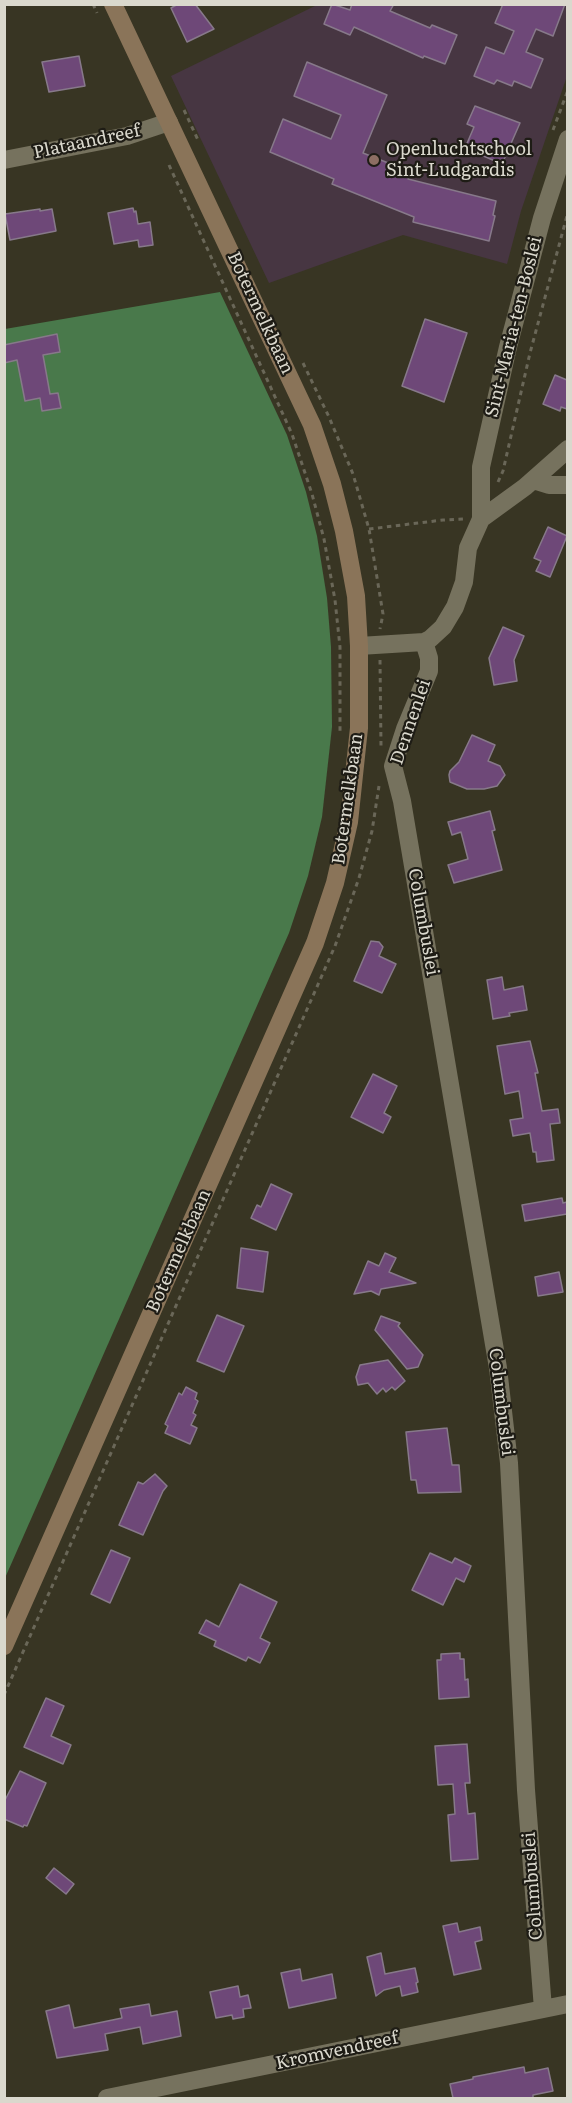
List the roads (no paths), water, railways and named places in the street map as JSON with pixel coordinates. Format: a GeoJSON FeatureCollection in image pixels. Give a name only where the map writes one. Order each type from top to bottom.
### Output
{"type":"FeatureCollection","features":[{"type":"Feature","properties":{"kind":"main road","name":"Botermelkbaan"},"geometry":{"type":"LineString","coordinates":[[4,1646],[315,943],[335,883],[349,822],[359,728],[359,646],[356,596],[344,531],[332,484],[312,425],[113,4]]}},
{"type":"Feature","properties":{"kind":"street","name":"Plataandreef"},"geometry":{"type":"LineString","coordinates":[[4,160],[127,136],[170,122]]}},
{"type":"Feature","properties":{"kind":"street","name":"Sint-Maria-ten-Boslei"},"geometry":{"type":"LineString","coordinates":[[481,519],[481,467],[507,347],[542,218],[567,139]]}},
{"type":"Feature","properties":{"kind":"street"},"geometry":{"type":"LineString","coordinates":[[359,646],[424,642],[443,627],[455,606],[464,582],[468,548],[481,519],[533,480],[567,449]]}},
{"type":"Feature","properties":{"kind":"street"},"geometry":{"type":"LineString","coordinates":[[533,480],[549,485],[567,485]]}},
{"type":"Feature","properties":{"kind":"street","name":"Dennenlei"},"geometry":{"type":"LineString","coordinates":[[402,801],[393,766],[405,729],[429,671],[429,658],[424,642]]}},
{"type":"Feature","properties":{"kind":"street","name":"Columbuslei"},"geometry":{"type":"LineString","coordinates":[[402,801],[498,1368],[509,1463],[526,1790],[543,2009]]}},
{"type":"Feature","properties":{"kind":"street","name":"Kromvendreef"},"geometry":{"type":"LineString","coordinates":[[107,2098],[567,2004]]}},
{"type":"Feature","properties":{"kind":"place","name":"Openluchtschool Sint-Ludgardis"},"geometry":{"type":"Point","coordinates":[374,160]}}]}
